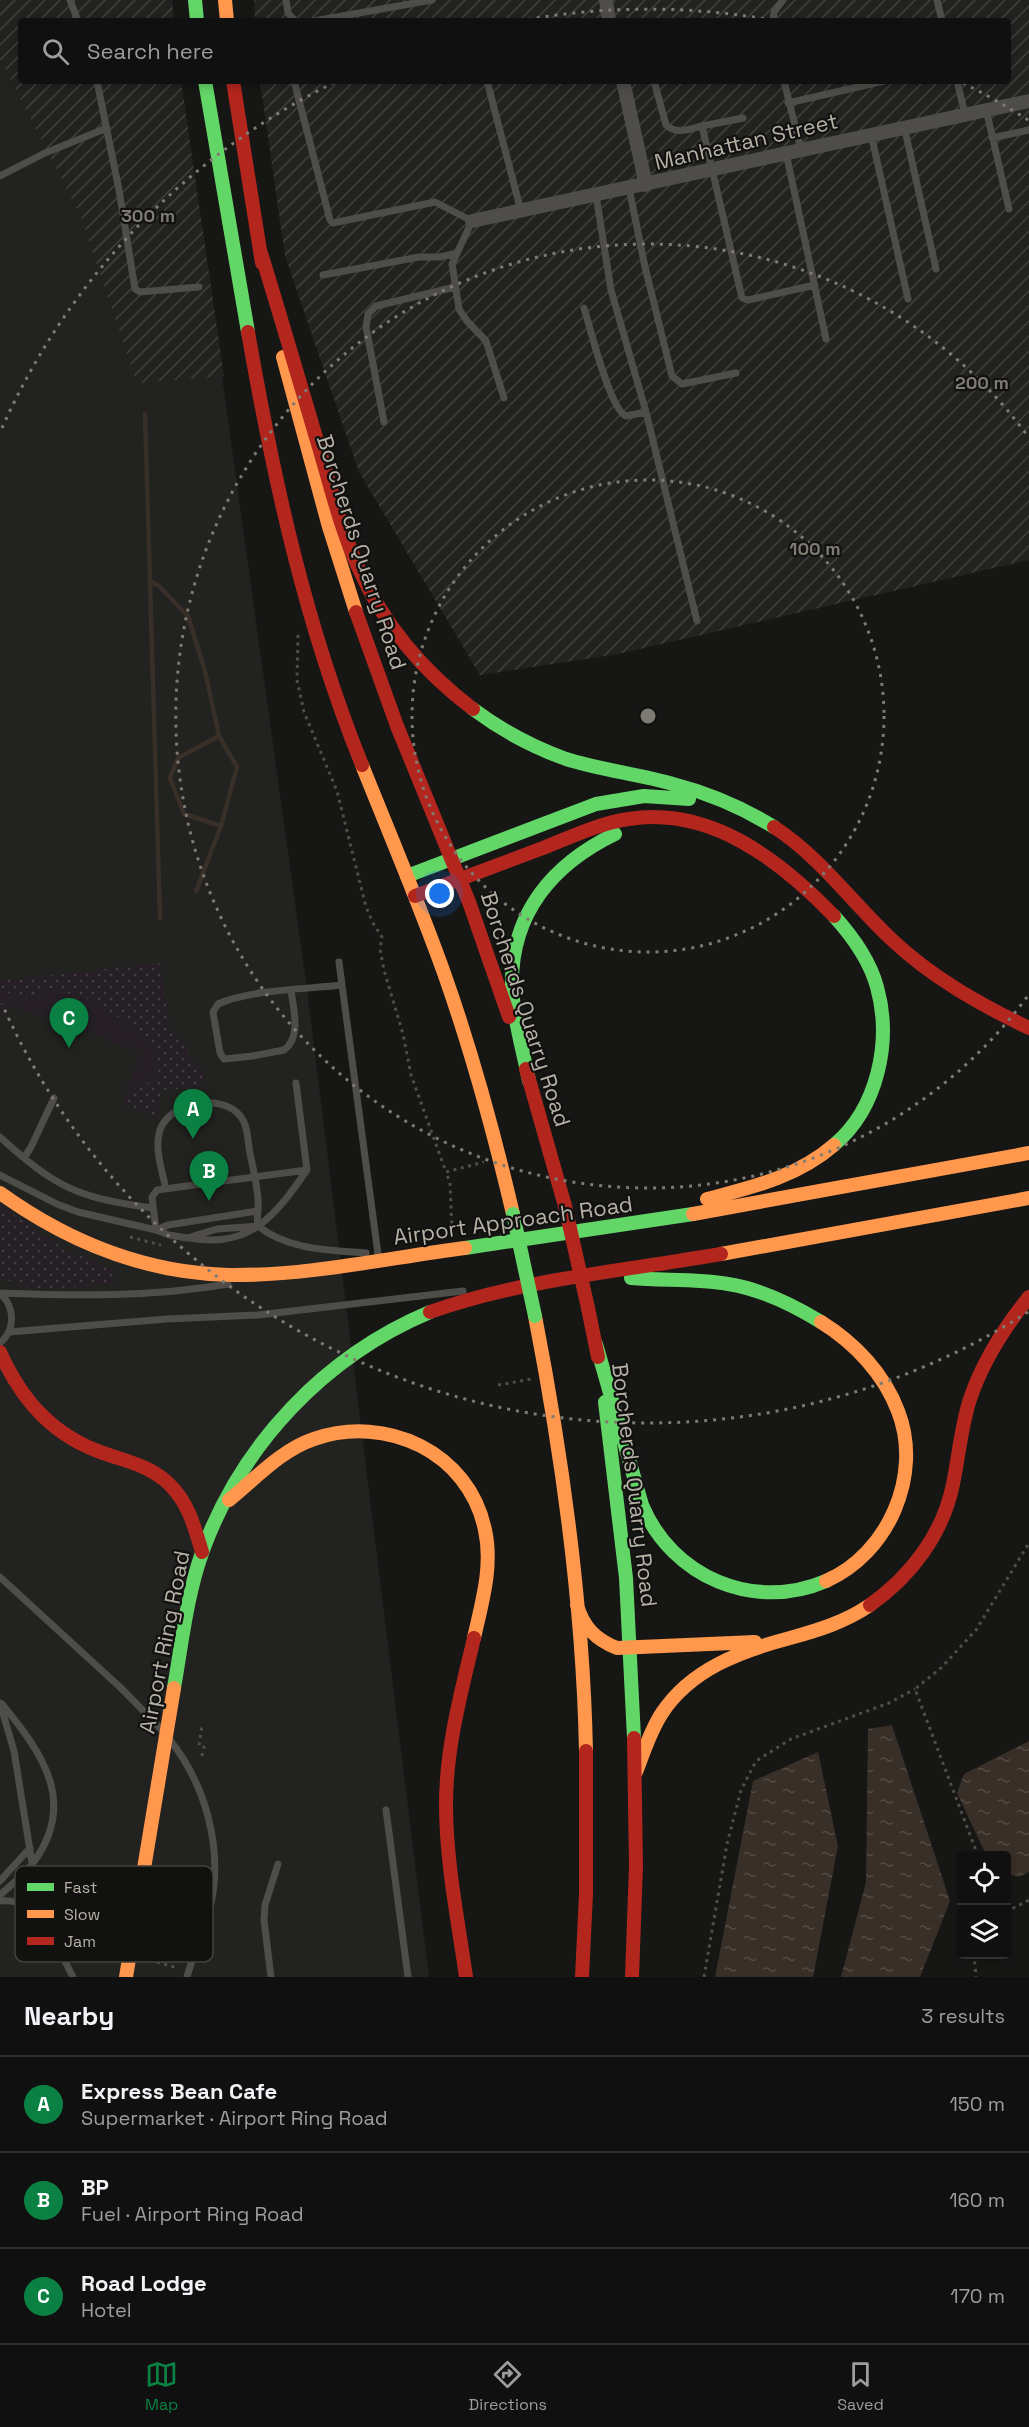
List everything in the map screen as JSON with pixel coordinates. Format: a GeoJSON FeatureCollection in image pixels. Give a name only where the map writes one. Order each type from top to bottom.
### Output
{"type":"FeatureCollection","features":[{"type":"Feature","properties":{"kind":"main road"},"geometry":{"type":"LineString","coordinates":[[195,0],[197,18]]}},
{"type":"Feature","properties":{"kind":"main road"},"geometry":{"type":"LineString","coordinates":[[225,0],[227,18]]}},
{"type":"Feature","properties":{"kind":"main road"},"geometry":{"type":"LineString","coordinates":[[206,84],[270,456],[291,549],[333,691],[363,771],[415,896],[455,1010],[484,1105],[513,1214],[536,1317],[559,1446],[577,1605],[585,1728],[586,1794],[582,1977]]}},
{"type":"Feature","properties":{"kind":"main road","name":"Borcherds Quarry Road"},"geometry":{"type":"LineString","coordinates":[[233,84],[260,250],[288,379],[336,549],[389,705],[489,956],[529,1080],[565,1206],[596,1344],[620,1516],[632,1648],[637,1848],[632,1977]]}},
{"type":"Feature","properties":{"kind":"main road"},"geometry":{"type":"LineString","coordinates":[[260,250],[347,540],[359,570],[375,600],[409,649],[448,690],[514,737],[549,752],[594,768],[680,786],[720,800],[771,825],[795,843],[838,882],[890,939],[915,959],[961,993],[1029,1028]]}},
{"type":"Feature","properties":{"kind":"main road"},"geometry":{"type":"LineString","coordinates":[[407,876],[588,807],[619,799],[644,796],[676,797],[736,809]]}},
{"type":"Feature","properties":{"kind":"main road"},"geometry":{"type":"LineString","coordinates":[[415,896],[606,824],[633,818],[674,818],[716,829],[786,873],[823,905],[853,939],[869,966],[880,995],[884,1032],[881,1062],[872,1092],[846,1134],[828,1151],[796,1171],[773,1180],[597,1231]]}},
{"type":"Feature","properties":{"kind":"main road"},"geometry":{"type":"LineString","coordinates":[[529,1080],[513,993],[514,959],[518,937],[526,915],[537,895],[559,869],[576,854],[606,837],[628,830],[653,827],[679,827],[704,831],[736,842],[759,854]]}},
{"type":"Feature","properties":{"kind":"main road","name":"Airport Approach Road"},"geometry":{"type":"LineString","coordinates":[[264,1275],[597,1231],[1029,1153]]}},
{"type":"Feature","properties":{"kind":"main road"},"geometry":{"type":"LineString","coordinates":[[0,1193],[58,1230],[127,1258],[190,1272],[264,1275]]}},
{"type":"Feature","properties":{"kind":"main road"},"geometry":{"type":"LineString","coordinates":[[505,1290],[600,1276],[1029,1198]]}},
{"type":"Feature","properties":{"kind":"main road"},"geometry":{"type":"LineString","coordinates":[[596,1344],[642,1506],[658,1536],[692,1570],[713,1582],[736,1590],[780,1593],[798,1591],[829,1580],[852,1567],[871,1548],[885,1529],[903,1488],[907,1465],[903,1431],[894,1401],[886,1386],[866,1360],[843,1339],[825,1325],[781,1300],[737,1286],[698,1280],[647,1280],[600,1276]]}},
{"type":"Feature","properties":{"kind":"main road","name":"Airport Ring Road"},"geometry":{"type":"LineString","coordinates":[[144,1866],[189,1599],[202,1552],[235,1480],[265,1436],[300,1397],[332,1369],[367,1344],[414,1319],[464,1300],[505,1290]]}},
{"type":"Feature","properties":{"kind":"main road"},"geometry":{"type":"LineString","coordinates":[[636,1772],[654,1726],[667,1706],[694,1677],[725,1659],[834,1626],[867,1608],[895,1585],[919,1559],[934,1535],[948,1502],[953,1485],[960,1435],[976,1383],[996,1343],[1029,1297]]}},
{"type":"Feature","properties":{"kind":"main road"},"geometry":{"type":"LineString","coordinates":[[0,1352],[21,1395],[48,1423],[68,1438],[91,1449],[144,1465],[173,1486],[188,1510],[202,1552]]}},
{"type":"Feature","properties":{"kind":"main road"},"geometry":{"type":"LineString","coordinates":[[224,1503],[296,1446],[320,1436],[354,1431],[378,1431],[393,1434],[425,1446],[443,1460],[460,1478],[470,1494],[485,1528],[488,1568],[450,1738],[446,1797],[452,1868],[466,1977]]}},
{"type":"Feature","properties":{"kind":"main road"},"geometry":{"type":"LineString","coordinates":[[577,1605],[583,1622],[597,1638],[612,1646],[632,1648],[782,1640]]}},
{"type":"Feature","properties":{"kind":"main road","name":"Airport Ring Road"},"geometry":{"type":"LineString","coordinates":[[126,1977],[128,1962]]}},
{"type":"Feature","properties":{"kind":"street"},"geometry":{"type":"LineString","coordinates":[[606,0],[609,18]]}},
{"type":"Feature","properties":{"kind":"street"},"geometry":{"type":"LineString","coordinates":[[624,84],[646,185]]}},
{"type":"Feature","properties":{"kind":"street","name":"Manhattan Street"},"geometry":{"type":"LineString","coordinates":[[472,221],[646,185],[904,126],[1029,101]]}},
{"type":"Feature","properties":{"kind":"lane"},"geometry":{"type":"LineString","coordinates":[[70,0],[77,18]]}},
{"type":"Feature","properties":{"kind":"lane"},"geometry":{"type":"LineString","coordinates":[[286,0],[288,13],[293,18]]}},
{"type":"Feature","properties":{"kind":"lane"},"geometry":{"type":"LineString","coordinates":[[331,18],[432,0]]}},
{"type":"Feature","properties":{"kind":"lane"},"geometry":{"type":"LineString","coordinates":[[773,18],[778,3],[783,0]]}},
{"type":"Feature","properties":{"kind":"lane"},"geometry":{"type":"LineString","coordinates":[[937,0],[941,18]]}},
{"type":"Feature","properties":{"kind":"lane"},"geometry":{"type":"LineString","coordinates":[[98,84],[135,289],[140,292],[199,286]]}},
{"type":"Feature","properties":{"kind":"lane"},"geometry":{"type":"LineString","coordinates":[[295,84],[314,162],[330,220],[333,223],[435,202],[472,221],[452,264],[455,287],[462,316],[486,340],[504,398]]}},
{"type":"Feature","properties":{"kind":"lane"},"geometry":{"type":"LineString","coordinates":[[488,84],[521,211]]}},
{"type":"Feature","properties":{"kind":"lane"},"geometry":{"type":"LineString","coordinates":[[655,84],[666,125],[669,128],[683,130],[743,118]]}},
{"type":"Feature","properties":{"kind":"lane"},"geometry":{"type":"LineString","coordinates":[[785,84],[801,150]]}},
{"type":"Feature","properties":{"kind":"lane"},"geometry":{"type":"LineString","coordinates":[[789,103],[871,84]]}},
{"type":"Feature","properties":{"kind":"lane"},"geometry":{"type":"LineString","coordinates":[[958,84],[964,114]]}},
{"type":"Feature","properties":{"kind":"lane"},"geometry":{"type":"LineString","coordinates":[[986,110],[1009,209]]}},
{"type":"Feature","properties":{"kind":"lane"},"geometry":{"type":"LineString","coordinates":[[702,126],[742,298],[748,300],[815,285]]}},
{"type":"Feature","properties":{"kind":"lane"},"geometry":{"type":"LineString","coordinates":[[904,126],[936,269]]}},
{"type":"Feature","properties":{"kind":"lane"},"geometry":{"type":"LineString","coordinates":[[0,176],[45,153],[106,128]]}},
{"type":"Feature","properties":{"kind":"lane"},"geometry":{"type":"LineString","coordinates":[[992,138],[1029,130]]}},
{"type":"Feature","properties":{"kind":"lane"},"geometry":{"type":"LineString","coordinates":[[871,134],[908,299]]}},
{"type":"Feature","properties":{"kind":"lane"},"geometry":{"type":"LineString","coordinates":[[786,153],[826,339]]}},
{"type":"Feature","properties":{"kind":"lane"},"geometry":{"type":"LineString","coordinates":[[629,188],[645,267],[672,376],[682,384],[736,373]]}},
{"type":"Feature","properties":{"kind":"lane"},"geometry":{"type":"LineString","coordinates":[[596,195],[611,290],[646,412],[697,621]]}},
{"type":"Feature","properties":{"kind":"lane"},"geometry":{"type":"LineString","coordinates":[[323,275],[418,257],[440,257],[457,253]]}},
{"type":"Feature","properties":{"kind":"lane"},"geometry":{"type":"LineString","coordinates":[[384,422],[366,327],[368,314],[376,306],[455,287]]}},
{"type":"Feature","properties":{"kind":"lane"},"geometry":{"type":"LineString","coordinates":[[584,308],[618,410],[626,416],[646,412]]}},
{"type":"Feature","properties":{"kind":"lane"},"geometry":{"type":"LineString","coordinates":[[339,962],[378,1254]]}},
{"type":"Feature","properties":{"kind":"lane"},"geometry":{"type":"LineString","coordinates":[[291,990],[295,1029],[294,1037],[288,1047],[284,1050],[254,1056],[226,1059],[221,1056],[213,1012],[218,1004],[291,990],[342,985]]}},
{"type":"Feature","properties":{"kind":"lane"},"geometry":{"type":"LineString","coordinates":[[0,1175],[78,1212],[156,1230],[169,1236],[209,1242],[238,1238],[258,1226],[291,1193],[307,1170],[296,1083]]}},
{"type":"Feature","properties":{"kind":"lane"},"geometry":{"type":"LineString","coordinates":[[24,1158],[54,1098]]}},
{"type":"Feature","properties":{"kind":"lane"},"geometry":{"type":"LineString","coordinates":[[166,1189],[159,1143],[163,1124],[179,1109],[213,1102],[229,1106],[238,1112],[244,1121],[255,1176],[258,1226]]}},
{"type":"Feature","properties":{"kind":"lane"},"geometry":{"type":"LineString","coordinates":[[0,1137],[43,1174],[73,1191],[93,1198],[153,1208]]}},
{"type":"Feature","properties":{"kind":"lane"},"geometry":{"type":"LineString","coordinates":[[156,1230],[153,1193],[166,1189],[307,1170]]}},
{"type":"Feature","properties":{"kind":"lane"},"geometry":{"type":"LineString","coordinates":[[156,1230],[168,1225],[258,1211]]}},
{"type":"Feature","properties":{"kind":"lane"},"geometry":{"type":"LineString","coordinates":[[187,1238],[217,1229],[258,1226],[269,1235],[298,1245],[395,1258]]}},
{"type":"Feature","properties":{"kind":"lane","name":"Airport Approach Road"},"geometry":{"type":"LineString","coordinates":[[0,1293],[55,1295],[173,1292],[264,1275]]}},
{"type":"Feature","properties":{"kind":"lane"},"geometry":{"type":"LineString","coordinates":[[9,1332],[167,1319],[258,1315],[467,1291],[505,1290]]}},
{"type":"Feature","properties":{"kind":"lane"},"geometry":{"type":"LineString","coordinates":[[0,1293],[11,1309],[12,1318],[9,1332],[0,1343]]}},
{"type":"Feature","properties":{"kind":"lane"},"geometry":{"type":"LineString","coordinates":[[0,1577],[157,1723],[182,1755],[206,1810],[214,1860],[213,1874]]}},
{"type":"Feature","properties":{"kind":"lane"},"geometry":{"type":"LineString","coordinates":[[0,1702],[14,1751],[33,1866]]}},
{"type":"Feature","properties":{"kind":"lane"},"geometry":{"type":"LineString","coordinates":[[0,1702],[32,1744],[51,1780],[54,1811],[44,1843],[29,1866]]}},
{"type":"Feature","properties":{"kind":"lane"},"geometry":{"type":"LineString","coordinates":[[386,1810],[408,1977]]}},
{"type":"Feature","properties":{"kind":"lane"},"geometry":{"type":"LineString","coordinates":[[0,1881],[30,1848]]}},
{"type":"Feature","properties":{"kind":"lane"},"geometry":{"type":"LineString","coordinates":[[271,1977],[264,1920],[265,1905],[278,1864]]}},
{"type":"Feature","properties":{"kind":"lane"},"geometry":{"type":"LineString","coordinates":[[0,1895],[15,1880]]}},
{"type":"Feature","properties":{"kind":"lane"},"geometry":{"type":"LineString","coordinates":[[65,1962],[73,1977]]}},
{"type":"Feature","properties":{"kind":"lane"},"geometry":{"type":"LineString","coordinates":[[187,1977],[192,1962]]}},
{"type":"Feature","properties":{"kind":"path"},"geometry":{"type":"LineString","coordinates":[[298,630],[297,680],[304,712],[337,791],[366,907],[372,923],[382,937],[380,949],[384,970],[400,1024],[411,1075],[450,1183],[452,1232]]}},
{"type":"Feature","properties":{"kind":"path"},"geometry":{"type":"LineString","coordinates":[[446,1172],[485,1162]]}},
{"type":"Feature","properties":{"kind":"path"},"geometry":{"type":"LineString","coordinates":[[498,1385],[533,1379]]}},
{"type":"Feature","properties":{"kind":"path"},"geometry":{"type":"LineString","coordinates":[[704,1977],[727,1844],[741,1790],[756,1761],[791,1739],[889,1703],[915,1689],[941,1668],[976,1630],[1029,1543]]}},
{"type":"Feature","properties":{"kind":"path"},"geometry":{"type":"LineString","coordinates":[[915,1689],[976,1851]]}},
{"type":"Feature","properties":{"kind":"path"},"geometry":{"type":"LineString","coordinates":[[202,1725],[199,1746],[204,1747],[202,1756]]}},
{"type":"Feature","properties":{"kind":"path"},"geometry":{"type":"LineString","coordinates":[[1011,1909],[1029,1900]]}},
{"type":"Feature","properties":{"kind":"path"},"geometry":{"type":"LineString","coordinates":[[974,1959],[976,1977]]}},
{"type":"Feature","properties":{"kind":"path"},"geometry":{"type":"LineString","coordinates":[[157,1962],[177,1968]]}},
{"type":"Feature","properties":{"kind":"shaded area"},"geometry":{"type":"Polygon","coordinates":[[[0,0],[172,0],[174,18],[18,18],[18,84],[181,84],[307,989],[429,1977],[0,1977],[0,0]]]}},
{"type":"Feature","properties":{"kind":"shaded area"},"geometry":{"type":"Polygon","coordinates":[[[0,0],[172,0],[174,18],[18,18],[18,84],[181,84],[224,376],[137,383],[81,217],[0,59],[0,0]]]}},
{"type":"Feature","properties":{"kind":"shaded area"},"geometry":{"type":"Polygon","coordinates":[[[254,0],[1029,0],[1029,560],[618,654],[480,675],[359,472],[285,256],[260,84],[1011,84],[1011,18],[255,18],[254,0]]]}},
{"type":"Feature","properties":{"kind":"shaded area"},"geometry":{"type":"Polygon","coordinates":[[[160,963],[169,1026],[206,1078],[193,1088],[161,1090],[156,1118],[122,1102],[159,1074],[155,1049],[130,1026],[95,1001],[50,988],[26,999],[9,993],[0,993],[0,981],[160,963]]]}},
{"type":"Feature","properties":{"kind":"shaded area"},"geometry":{"type":"Polygon","coordinates":[[[50,988],[95,1001],[130,1026],[156,1049],[159,1074],[122,1102],[141,1052],[12,1005],[0,1012],[0,993],[9,993],[26,999],[50,988]]]}},
{"type":"Feature","properties":{"kind":"shaded area"},"geometry":{"type":"Polygon","coordinates":[[[0,1205],[62,1248],[115,1271],[112,1284],[43,1289],[17,1285],[0,1276],[0,1205]]]}},
{"type":"Feature","properties":{"kind":"water"},"geometry":{"type":"Polygon","coordinates":[[[892,1725],[950,1901],[920,1977],[841,1977],[866,1882],[868,1729],[892,1725]]]}},
{"type":"Feature","properties":{"kind":"water"},"geometry":{"type":"Polygon","coordinates":[[[1029,1741],[1029,1872],[1019,1877],[1011,1875],[1011,1851],[984,1851],[957,1793],[964,1774],[1029,1741]]]}},
{"type":"Feature","properties":{"kind":"water"},"geometry":{"type":"Polygon","coordinates":[[[818,1752],[838,1846],[813,1977],[715,1977],[753,1781],[818,1752]]]}},
{"type":"Feature","properties":{"kind":"waterway"},"geometry":{"type":"LineString","coordinates":[[145,414],[160,918]]}},
{"type":"Feature","properties":{"kind":"waterway"},"geometry":{"type":"LineString","coordinates":[[149,581],[159,586],[188,616],[205,671],[219,736],[178,758],[170,778],[184,814],[221,826]]}},
{"type":"Feature","properties":{"kind":"waterway"},"geometry":{"type":"LineString","coordinates":[[196,891],[221,826],[237,767],[219,736]]}},
{"type":"Feature","properties":{"kind":"traffic: fast"},"geometry":{"type":"LineString","coordinates":[[195,0],[197,18]]}},
{"type":"Feature","properties":{"kind":"traffic: fast"},"geometry":{"type":"LineString","coordinates":[[206,84],[248,332]]}},
{"type":"Feature","properties":{"kind":"traffic: fast"},"geometry":{"type":"LineString","coordinates":[[473,709],[506,731],[566,759],[699,792],[738,807],[774,827]]}},
{"type":"Feature","properties":{"kind":"traffic: fast"},"geometry":{"type":"LineString","coordinates":[[407,876],[596,804],[644,796],[689,799]]}},
{"type":"Feature","properties":{"kind":"traffic: fast"},"geometry":{"type":"LineString","coordinates":[[529,1081],[516,1021],[512,985],[519,935],[528,913],[555,876],[573,860],[615,834]]}},
{"type":"Feature","properties":{"kind":"traffic: fast"},"geometry":{"type":"LineString","coordinates":[[834,916],[854,941],[870,968],[877,987],[883,1029],[882,1051],[871,1093],[849,1130],[834,1145]]}},
{"type":"Feature","properties":{"kind":"traffic: fast"},"geometry":{"type":"LineString","coordinates":[[513,1214],[535,1316]]}},
{"type":"Feature","properties":{"kind":"traffic: fast"},"geometry":{"type":"LineString","coordinates":[[465,1248],[693,1214]]}},
{"type":"Feature","properties":{"kind":"traffic: fast"},"geometry":{"type":"LineString","coordinates":[[631,1278],[704,1281],[740,1286],[776,1298],[821,1322]]}},
{"type":"Feature","properties":{"kind":"traffic: fast"},"geometry":{"type":"LineString","coordinates":[[174,1688],[197,1567],[220,1511],[240,1474],[264,1440],[322,1379],[356,1353],[430,1312]]}},
{"type":"Feature","properties":{"kind":"traffic: fast"},"geometry":{"type":"LineString","coordinates":[[596,1344],[642,1505],[656,1530],[673,1552],[694,1569],[718,1582],[744,1590],[771,1592],[799,1590],[826,1581]]}},
{"type":"Feature","properties":{"kind":"traffic: fast"},"geometry":{"type":"LineString","coordinates":[[605,1402],[626,1578],[634,1738]]}},
{"type":"Feature","properties":{"kind":"traffic: slow"},"geometry":{"type":"LineString","coordinates":[[225,0],[227,18]]}},
{"type":"Feature","properties":{"kind":"traffic: slow"},"geometry":{"type":"LineString","coordinates":[[283,357],[329,527],[356,612]]}},
{"type":"Feature","properties":{"kind":"traffic: slow"},"geometry":{"type":"LineString","coordinates":[[362,765],[444,973],[482,1093],[513,1214]]}},
{"type":"Feature","properties":{"kind":"traffic: slow"},"geometry":{"type":"LineString","coordinates":[[707,1199],[774,1180],[805,1165],[834,1145]]}},
{"type":"Feature","properties":{"kind":"traffic: slow"},"geometry":{"type":"LineString","coordinates":[[693,1214],[1029,1153]]}},
{"type":"Feature","properties":{"kind":"traffic: slow"},"geometry":{"type":"LineString","coordinates":[[0,1193],[52,1226],[80,1240],[137,1261],[198,1273],[229,1275],[288,1273],[465,1248]]}},
{"type":"Feature","properties":{"kind":"traffic: slow"},"geometry":{"type":"LineString","coordinates":[[721,1254],[1029,1198]]}},
{"type":"Feature","properties":{"kind":"traffic: slow"},"geometry":{"type":"LineString","coordinates":[[535,1316],[563,1478],[570,1533],[581,1642],[586,1751]]}},
{"type":"Feature","properties":{"kind":"traffic: slow"},"geometry":{"type":"LineString","coordinates":[[821,1322],[857,1350],[885,1384],[898,1411],[905,1436],[906,1461],[903,1486],[895,1510],[883,1532],[867,1552],[848,1569],[826,1581]]}},
{"type":"Feature","properties":{"kind":"traffic: slow"},"geometry":{"type":"LineString","coordinates":[[229,1500],[290,1450],[314,1439],[341,1433],[369,1432],[396,1436],[421,1446],[443,1460],[462,1479],[476,1503],[485,1530],[487,1570],[474,1638]]}},
{"type":"Feature","properties":{"kind":"traffic: slow"},"geometry":{"type":"LineString","coordinates":[[577,1605],[591,1632],[617,1648],[755,1642]]}},
{"type":"Feature","properties":{"kind":"traffic: slow"},"geometry":{"type":"LineString","coordinates":[[636,1772],[662,1713],[674,1698],[702,1673],[753,1649],[831,1625],[870,1605]]}},
{"type":"Feature","properties":{"kind":"traffic: slow"},"geometry":{"type":"LineString","coordinates":[[158,1784],[174,1688]]}},
{"type":"Feature","properties":{"kind":"traffic: slow"},"geometry":{"type":"LineString","coordinates":[[144,1866],[158,1784]]}},
{"type":"Feature","properties":{"kind":"traffic: slow"},"geometry":{"type":"LineString","coordinates":[[126,1977],[128,1962]]}},
{"type":"Feature","properties":{"kind":"traffic: jam"},"geometry":{"type":"LineString","coordinates":[[233,84],[262,263]]}},
{"type":"Feature","properties":{"kind":"traffic: jam"},"geometry":{"type":"LineString","coordinates":[[260,250],[340,519],[359,569],[380,609],[407,646],[438,679],[473,709]]}},
{"type":"Feature","properties":{"kind":"traffic: jam"},"geometry":{"type":"LineString","coordinates":[[248,332],[293,552],[324,659],[362,765]]}},
{"type":"Feature","properties":{"kind":"traffic: jam"},"geometry":{"type":"LineString","coordinates":[[356,612],[397,726],[469,902],[509,1017]]}},
{"type":"Feature","properties":{"kind":"traffic: jam"},"geometry":{"type":"LineString","coordinates":[[415,896],[596,827],[629,819],[659,817],[688,821],[716,829],[742,842],[791,876],[834,916]]}},
{"type":"Feature","properties":{"kind":"traffic: jam"},"geometry":{"type":"LineString","coordinates":[[774,827],[806,852],[890,938],[922,965],[974,999],[1029,1028]]}},
{"type":"Feature","properties":{"kind":"traffic: jam"},"geometry":{"type":"LineString","coordinates":[[526,1069],[565,1206]]}},
{"type":"Feature","properties":{"kind":"traffic: jam"},"geometry":{"type":"LineString","coordinates":[[565,1206],[588,1308]]}},
{"type":"Feature","properties":{"kind":"traffic: jam"},"geometry":{"type":"LineString","coordinates":[[430,1312],[501,1291],[721,1254]]}},
{"type":"Feature","properties":{"kind":"traffic: jam"},"geometry":{"type":"LineString","coordinates":[[870,1605],[885,1594],[912,1567],[942,1520],[953,1484],[964,1420],[975,1385],[995,1345],[1029,1297]]}},
{"type":"Feature","properties":{"kind":"traffic: jam"},"geometry":{"type":"LineString","coordinates":[[588,1308],[598,1357]]}},
{"type":"Feature","properties":{"kind":"traffic: jam"},"geometry":{"type":"LineString","coordinates":[[0,1352],[29,1401],[55,1427],[87,1447],[149,1470],[164,1479],[187,1509],[202,1552]]}},
{"type":"Feature","properties":{"kind":"traffic: jam"},"geometry":{"type":"LineString","coordinates":[[466,1977],[450,1869],[446,1804],[451,1741],[474,1638]]}},
{"type":"Feature","properties":{"kind":"traffic: jam"},"geometry":{"type":"LineString","coordinates":[[632,1977],[636,1866],[634,1738]]}},
{"type":"Feature","properties":{"kind":"traffic: jam"},"geometry":{"type":"LineString","coordinates":[[582,1977],[586,1894],[586,1751]]}},
{"type":"Feature","properties":{"kind":"place","name":"Road Lodge"},"geometry":{"type":"Point","coordinates":[69,1048]}},
{"type":"Feature","properties":{"kind":"place","name":"Express Bean Cafe"},"geometry":{"type":"Point","coordinates":[193,1139]}},
{"type":"Feature","properties":{"kind":"place","name":"BP"},"geometry":{"type":"Point","coordinates":[209,1201]}}]}
